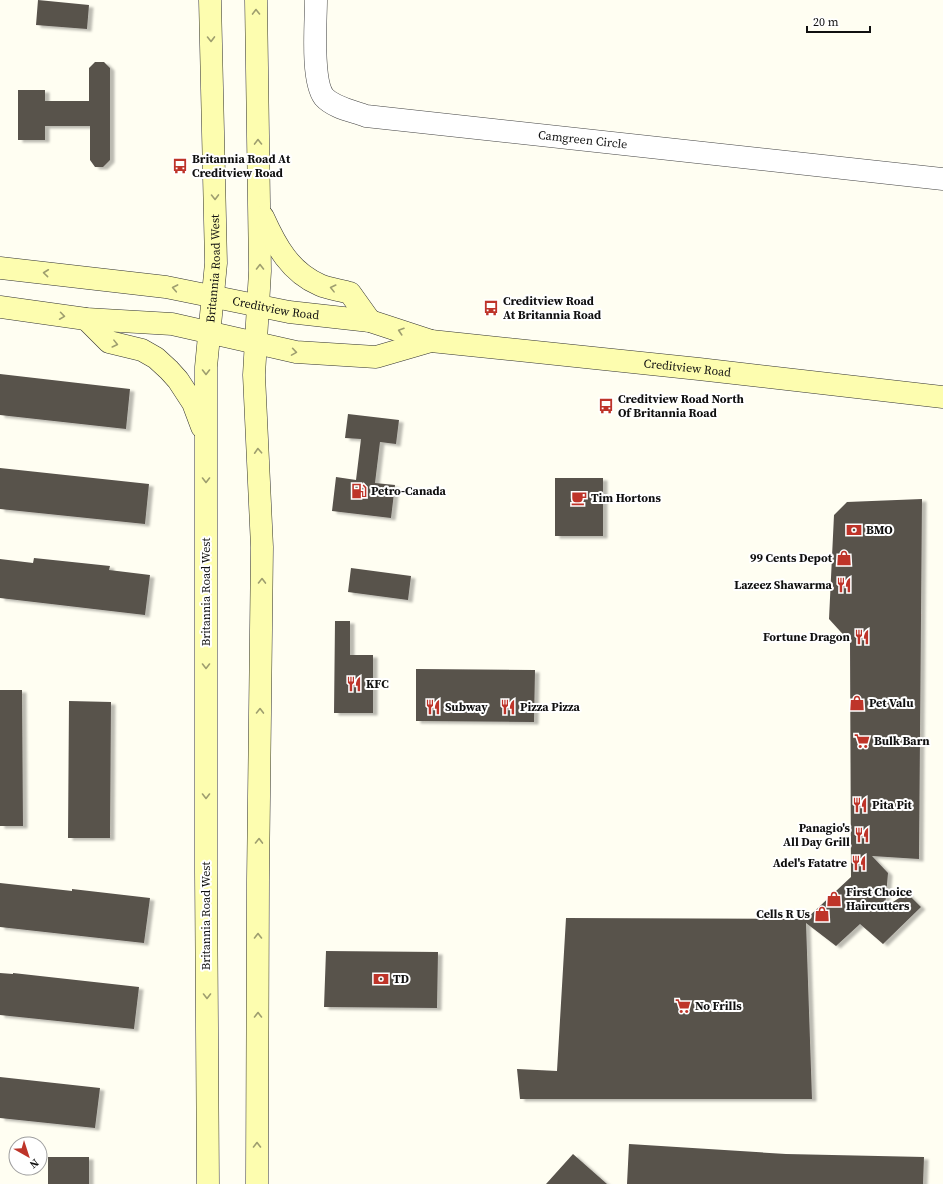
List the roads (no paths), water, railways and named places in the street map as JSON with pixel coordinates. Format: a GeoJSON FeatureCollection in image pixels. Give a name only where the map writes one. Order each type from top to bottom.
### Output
{"type":"FeatureCollection","features":[{"type":"Feature","properties":{"kind":"main road","name":"Britannia Road West"},"geometry":{"type":"LineString","coordinates":[[208,1184],[206,880],[206,367],[216,263],[210,0]]}},
{"type":"Feature","properties":{"kind":"main road"},"geometry":{"type":"LineString","coordinates":[[256,0],[260,271],[254,375],[262,547],[258,888],[257,1184]]}},
{"type":"Feature","properties":{"kind":"main road"},"geometry":{"type":"LineString","coordinates":[[260,209],[274,242],[292,266],[320,285],[350,293],[370,321]]}},
{"type":"Feature","properties":{"kind":"main road","name":"Creditview Road"},"geometry":{"type":"LineString","coordinates":[[0,268],[166,286],[289,312],[370,321],[432,341],[699,369],[943,397]]}},
{"type":"Feature","properties":{"kind":"main road","name":"Creditview Road"},"geometry":{"type":"LineString","coordinates":[[0,307],[86,320],[172,324],[296,352],[376,357],[432,341]]}},
{"type":"Feature","properties":{"kind":"main road"},"geometry":{"type":"LineString","coordinates":[[86,320],[109,342],[142,350],[156,358],[169,370],[178,380],[193,403],[206,441]]}},
{"type":"Feature","properties":{"kind":"street","name":"Camgreen Circle"},"geometry":{"type":"LineString","coordinates":[[316,0],[316,61],[319,87],[324,97],[333,104],[366,116],[943,179]]}},
{"type":"Feature","properties":{"kind":"place","name":"Britannia Road At Creditview Road"},"geometry":{"type":"Point","coordinates":[180,166]}},
{"type":"Feature","properties":{"kind":"place","name":"Creditview Road At Britannia Road"},"geometry":{"type":"Point","coordinates":[491,308]}},
{"type":"Feature","properties":{"kind":"place","name":"Creditview Road North Of Britannia Road"},"geometry":{"type":"Point","coordinates":[606,406]}},
{"type":"Feature","properties":{"kind":"place","name":"Petro-Canada"},"geometry":{"type":"Point","coordinates":[359,491]}},
{"type":"Feature","properties":{"kind":"place","name":"Tim Hortons"},"geometry":{"type":"Point","coordinates":[579,498]}},
{"type":"Feature","properties":{"kind":"place","name":"BMO"},"geometry":{"type":"Point","coordinates":[854,530]}},
{"type":"Feature","properties":{"kind":"place","name":"99 Cents Depot"},"geometry":{"type":"Point","coordinates":[844,558]}},
{"type":"Feature","properties":{"kind":"place","name":"Lazeez Shawarma"},"geometry":{"type":"Point","coordinates":[844,585]}},
{"type":"Feature","properties":{"kind":"place","name":"Fortune Dragon"},"geometry":{"type":"Point","coordinates":[862,637]}},
{"type":"Feature","properties":{"kind":"place","name":"KFC"},"geometry":{"type":"Point","coordinates":[354,684]}},
{"type":"Feature","properties":{"kind":"place","name":"Pet Valu"},"geometry":{"type":"Point","coordinates":[857,703]}},
{"type":"Feature","properties":{"kind":"place","name":"Subway"},"geometry":{"type":"Point","coordinates":[433,707]}},
{"type":"Feature","properties":{"kind":"place","name":"Pizza Pizza"},"geometry":{"type":"Point","coordinates":[508,707]}},
{"type":"Feature","properties":{"kind":"place","name":"Bulk Barn"},"geometry":{"type":"Point","coordinates":[862,741]}},
{"type":"Feature","properties":{"kind":"place","name":"Pita Pit"},"geometry":{"type":"Point","coordinates":[860,805]}},
{"type":"Feature","properties":{"kind":"place","name":"Panagio's All Day Grill"},"geometry":{"type":"Point","coordinates":[862,835]}},
{"type":"Feature","properties":{"kind":"place","name":"Adel's Fatatre"},"geometry":{"type":"Point","coordinates":[859,863]}},
{"type":"Feature","properties":{"kind":"place","name":"First Choice Haircutters"},"geometry":{"type":"Point","coordinates":[834,899]}},
{"type":"Feature","properties":{"kind":"place","name":"Cells R Us"},"geometry":{"type":"Point","coordinates":[822,914]}},
{"type":"Feature","properties":{"kind":"place","name":"TD"},"geometry":{"type":"Point","coordinates":[381,979]}},
{"type":"Feature","properties":{"kind":"place","name":"No Frills"},"geometry":{"type":"Point","coordinates":[683,1006]}}]}
